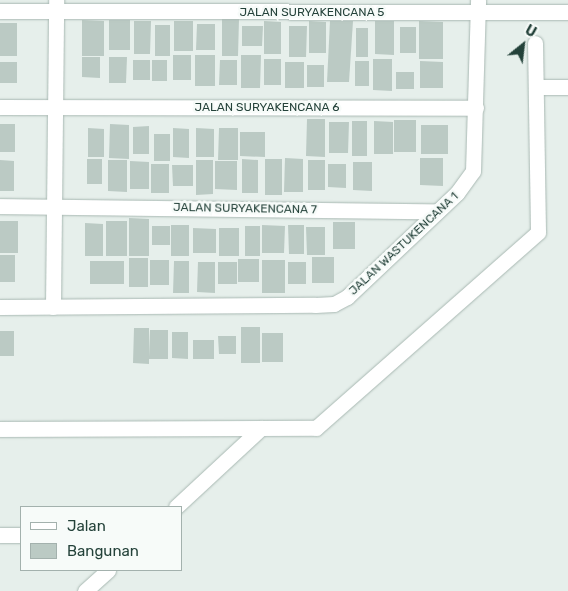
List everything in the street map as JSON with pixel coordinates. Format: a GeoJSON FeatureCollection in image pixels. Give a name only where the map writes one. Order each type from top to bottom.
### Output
{"type":"FeatureCollection","features":[{"type":"Feature","properties":{"kind":"street","name":"JALAN SURYAKENCANA 5"},"geometry":{"type":"LineString","coordinates":[[0,11],[55,6],[478,7],[568,12]]}},
{"type":"Feature","properties":{"kind":"street"},"geometry":{"type":"LineString","coordinates":[[0,307],[53,307],[53,207],[57,107],[55,6]]}},
{"type":"Feature","properties":{"kind":"street","name":"JALAN WASTUKENCANA 1"},"geometry":{"type":"LineString","coordinates":[[53,307],[334,304],[347,297],[462,188],[473,171],[478,7]]}},
{"type":"Feature","properties":{"kind":"street"},"geometry":{"type":"LineString","coordinates":[[0,428],[316,428],[538,232],[535,43]]}},
{"type":"Feature","properties":{"kind":"street"},"geometry":{"type":"LineString","coordinates":[[536,87],[568,86]]}},
{"type":"Feature","properties":{"kind":"street","name":"JALAN SURYAKENCANA 6"},"geometry":{"type":"LineString","coordinates":[[0,107],[476,108]]}},
{"type":"Feature","properties":{"kind":"street","name":"JALAN SURYAKENCANA 7"},"geometry":{"type":"LineString","coordinates":[[0,206],[437,211]]}},
{"type":"Feature","properties":{"kind":"street"},"geometry":{"type":"LineString","coordinates":[[177,506],[262,428]]}},
{"type":"Feature","properties":{"kind":"street"},"geometry":{"type":"LineString","coordinates":[[0,535],[20,535]]}},
{"type":"Feature","properties":{"kind":"street"},"geometry":{"type":"LineString","coordinates":[[84,591],[107,571]]}},
{"type":"Feature","properties":{"kind":"building"},"geometry":{"type":"Polygon","coordinates":[[[222,19],[239,19],[238,56],[222,56],[222,19]]]}},
{"type":"Feature","properties":{"kind":"building"},"geometry":{"type":"Polygon","coordinates":[[[82,20],[104,21],[104,56],[82,56],[82,20]]]}},
{"type":"Feature","properties":{"kind":"building"},"geometry":{"type":"Polygon","coordinates":[[[109,20],[130,20],[130,50],[109,50],[109,20]]]}},
{"type":"Feature","properties":{"kind":"building"},"geometry":{"type":"Polygon","coordinates":[[[134,21],[151,21],[150,54],[134,54],[134,21]]]}},
{"type":"Feature","properties":{"kind":"building"},"geometry":{"type":"Polygon","coordinates":[[[174,21],[193,21],[193,51],[174,51],[174,21]]]}},
{"type":"Feature","properties":{"kind":"building"},"geometry":{"type":"Polygon","coordinates":[[[264,21],[281,22],[281,54],[264,54],[264,21]]]}},
{"type":"Feature","properties":{"kind":"building"},"geometry":{"type":"Polygon","coordinates":[[[309,21],[326,22],[326,53],[309,53],[309,21]]]}},
{"type":"Feature","properties":{"kind":"building"},"geometry":{"type":"Polygon","coordinates":[[[330,21],[353,21],[349,82],[327,82],[330,21]]]}},
{"type":"Feature","properties":{"kind":"building"},"geometry":{"type":"Polygon","coordinates":[[[375,21],[394,21],[394,55],[375,54],[375,21]]]}},
{"type":"Feature","properties":{"kind":"building"},"geometry":{"type":"Polygon","coordinates":[[[419,21],[443,22],[443,59],[419,59],[419,21]]]}},
{"type":"Feature","properties":{"kind":"building"},"geometry":{"type":"Polygon","coordinates":[[[0,23],[17,23],[17,56],[0,56],[0,23]]]}},
{"type":"Feature","properties":{"kind":"building"},"geometry":{"type":"Polygon","coordinates":[[[197,24],[215,24],[215,50],[196,50],[197,24]]]}},
{"type":"Feature","properties":{"kind":"building"},"geometry":{"type":"Polygon","coordinates":[[[155,25],[170,25],[170,56],[155,56],[155,25]]]}},
{"type":"Feature","properties":{"kind":"building"},"geometry":{"type":"Polygon","coordinates":[[[242,26],[263,26],[262,46],[242,46],[242,26]]]}},
{"type":"Feature","properties":{"kind":"building"},"geometry":{"type":"Polygon","coordinates":[[[289,26],[307,26],[306,57],[289,57],[289,26]]]}},
{"type":"Feature","properties":{"kind":"building"},"geometry":{"type":"Polygon","coordinates":[[[400,27],[416,27],[416,53],[400,53],[400,27]]]}},
{"type":"Feature","properties":{"kind":"building"},"geometry":{"type":"Polygon","coordinates":[[[356,28],[368,28],[368,57],[356,57],[356,28]]]}},
{"type":"Feature","properties":{"kind":"building"},"geometry":{"type":"Polygon","coordinates":[[[173,55],[191,55],[191,80],[173,80],[173,55]]]}},
{"type":"Feature","properties":{"kind":"building"},"geometry":{"type":"Polygon","coordinates":[[[195,55],[215,55],[215,86],[195,86],[195,55]]]}},
{"type":"Feature","properties":{"kind":"building"},"geometry":{"type":"Polygon","coordinates":[[[241,55],[261,55],[260,88],[241,88],[241,55]]]}},
{"type":"Feature","properties":{"kind":"building"},"geometry":{"type":"Polygon","coordinates":[[[82,57],[100,57],[100,78],[82,77],[82,57]]]}},
{"type":"Feature","properties":{"kind":"building"},"geometry":{"type":"Polygon","coordinates":[[[109,57],[127,57],[126,83],[109,83],[109,57]]]}},
{"type":"Feature","properties":{"kind":"building"},"geometry":{"type":"Polygon","coordinates":[[[264,59],[281,59],[281,85],[264,85],[264,59]]]}},
{"type":"Feature","properties":{"kind":"building"},"geometry":{"type":"Polygon","coordinates":[[[373,59],[392,59],[392,91],[373,90],[373,59]]]}},
{"type":"Feature","properties":{"kind":"building"},"geometry":{"type":"Polygon","coordinates":[[[133,60],[150,60],[150,80],[133,80],[133,60]]]}},
{"type":"Feature","properties":{"kind":"building"},"geometry":{"type":"Polygon","coordinates":[[[152,60],[167,60],[167,81],[152,81],[152,60]]]}},
{"type":"Feature","properties":{"kind":"building"},"geometry":{"type":"Polygon","coordinates":[[[220,60],[237,60],[237,85],[219,85],[220,60]]]}},
{"type":"Feature","properties":{"kind":"building"},"geometry":{"type":"Polygon","coordinates":[[[355,61],[369,61],[369,86],[355,86],[355,61]]]}},
{"type":"Feature","properties":{"kind":"building"},"geometry":{"type":"Polygon","coordinates":[[[420,61],[443,62],[443,88],[420,88],[420,61]]]}},
{"type":"Feature","properties":{"kind":"building"},"geometry":{"type":"Polygon","coordinates":[[[0,62],[17,62],[17,83],[0,83],[0,62]]]}},
{"type":"Feature","properties":{"kind":"building"},"geometry":{"type":"Polygon","coordinates":[[[285,62],[304,62],[304,88],[285,88],[285,62]]]}},
{"type":"Feature","properties":{"kind":"building"},"geometry":{"type":"Polygon","coordinates":[[[307,65],[324,65],[324,87],[307,87],[307,65]]]}},
{"type":"Feature","properties":{"kind":"building"},"geometry":{"type":"Polygon","coordinates":[[[396,72],[414,72],[414,89],[396,89],[396,72]]]}},
{"type":"Feature","properties":{"kind":"building"},"geometry":{"type":"Polygon","coordinates":[[[307,119],[325,119],[325,157],[306,156],[307,119]]]}},
{"type":"Feature","properties":{"kind":"building"},"geometry":{"type":"Polygon","coordinates":[[[394,120],[416,120],[416,152],[394,152],[394,120]]]}},
{"type":"Feature","properties":{"kind":"building"},"geometry":{"type":"Polygon","coordinates":[[[352,121],[367,121],[367,156],[352,156],[352,121]]]}},
{"type":"Feature","properties":{"kind":"building"},"geometry":{"type":"Polygon","coordinates":[[[374,121],[393,122],[393,154],[374,154],[374,121]]]}},
{"type":"Feature","properties":{"kind":"building"},"geometry":{"type":"Polygon","coordinates":[[[329,122],[349,122],[348,153],[329,153],[329,122]]]}},
{"type":"Feature","properties":{"kind":"building"},"geometry":{"type":"Polygon","coordinates":[[[0,124],[15,124],[15,152],[0,152],[0,124]]]}},
{"type":"Feature","properties":{"kind":"building"},"geometry":{"type":"Polygon","coordinates":[[[110,124],[129,125],[129,159],[109,158],[110,124]]]}},
{"type":"Feature","properties":{"kind":"building"},"geometry":{"type":"Polygon","coordinates":[[[421,125],[448,125],[448,154],[421,154],[421,125]]]}},
{"type":"Feature","properties":{"kind":"building"},"geometry":{"type":"Polygon","coordinates":[[[149,126],[149,154],[133,154],[133,127],[149,126]]]}},
{"type":"Feature","properties":{"kind":"building"},"geometry":{"type":"Polygon","coordinates":[[[88,128],[104,129],[104,157],[88,157],[88,128]]]}},
{"type":"Feature","properties":{"kind":"building"},"geometry":{"type":"Polygon","coordinates":[[[173,128],[189,129],[189,158],[173,157],[173,128]]]}},
{"type":"Feature","properties":{"kind":"building"},"geometry":{"type":"Polygon","coordinates":[[[196,128],[214,129],[214,157],[196,157],[196,128]]]}},
{"type":"Feature","properties":{"kind":"building"},"geometry":{"type":"Polygon","coordinates":[[[219,128],[238,128],[238,160],[218,160],[219,128]]]}},
{"type":"Feature","properties":{"kind":"building"},"geometry":{"type":"Polygon","coordinates":[[[240,132],[265,132],[265,157],[240,156],[240,132]]]}},
{"type":"Feature","properties":{"kind":"building"},"geometry":{"type":"Polygon","coordinates":[[[154,134],[170,134],[170,161],[154,161],[154,134]]]}},
{"type":"Feature","properties":{"kind":"building"},"geometry":{"type":"Polygon","coordinates":[[[285,158],[303,159],[303,192],[284,192],[285,158]]]}},
{"type":"Feature","properties":{"kind":"building"},"geometry":{"type":"Polygon","coordinates":[[[420,158],[443,158],[443,186],[420,185],[420,158]]]}},
{"type":"Feature","properties":{"kind":"building"},"geometry":{"type":"Polygon","coordinates":[[[87,159],[102,159],[102,184],[87,184],[87,159]]]}},
{"type":"Feature","properties":{"kind":"building"},"geometry":{"type":"Polygon","coordinates":[[[242,159],[258,160],[258,193],[242,193],[242,159]]]}},
{"type":"Feature","properties":{"kind":"building"},"geometry":{"type":"Polygon","coordinates":[[[265,159],[282,159],[282,195],[265,195],[265,159]]]}},
{"type":"Feature","properties":{"kind":"building"},"geometry":{"type":"Polygon","coordinates":[[[0,160],[14,161],[14,191],[0,191],[0,160]]]}},
{"type":"Feature","properties":{"kind":"building"},"geometry":{"type":"Polygon","coordinates":[[[108,160],[127,160],[127,192],[108,191],[108,160]]]}},
{"type":"Feature","properties":{"kind":"building"},"geometry":{"type":"Polygon","coordinates":[[[196,160],[213,160],[213,194],[196,195],[196,160]]]}},
{"type":"Feature","properties":{"kind":"building"},"geometry":{"type":"Polygon","coordinates":[[[308,160],[325,160],[325,190],[308,190],[308,160]]]}},
{"type":"Feature","properties":{"kind":"building"},"geometry":{"type":"Polygon","coordinates":[[[130,161],[149,162],[149,189],[130,189],[130,161]]]}},
{"type":"Feature","properties":{"kind":"building"},"geometry":{"type":"Polygon","coordinates":[[[215,161],[237,161],[237,190],[215,189],[215,161]]]}},
{"type":"Feature","properties":{"kind":"building"},"geometry":{"type":"Polygon","coordinates":[[[353,162],[372,162],[372,191],[353,190],[353,162]]]}},
{"type":"Feature","properties":{"kind":"building"},"geometry":{"type":"Polygon","coordinates":[[[151,164],[169,164],[169,193],[151,193],[151,164]]]}},
{"type":"Feature","properties":{"kind":"building"},"geometry":{"type":"Polygon","coordinates":[[[328,164],[346,164],[346,188],[328,187],[328,164]]]}},
{"type":"Feature","properties":{"kind":"building"},"geometry":{"type":"Polygon","coordinates":[[[172,165],[193,165],[193,186],[173,186],[172,165]]]}},
{"type":"Feature","properties":{"kind":"building"},"geometry":{"type":"Polygon","coordinates":[[[129,218],[149,219],[149,256],[129,256],[129,218]]]}},
{"type":"Feature","properties":{"kind":"building"},"geometry":{"type":"Polygon","coordinates":[[[0,221],[18,221],[18,253],[0,253],[0,221]]]}},
{"type":"Feature","properties":{"kind":"building"},"geometry":{"type":"Polygon","coordinates":[[[106,221],[127,221],[127,256],[106,256],[106,221]]]}},
{"type":"Feature","properties":{"kind":"building"},"geometry":{"type":"Polygon","coordinates":[[[333,222],[355,222],[355,249],[333,249],[333,222]]]}},
{"type":"Feature","properties":{"kind":"building"},"geometry":{"type":"Polygon","coordinates":[[[85,223],[103,224],[103,256],[85,256],[85,223]]]}},
{"type":"Feature","properties":{"kind":"building"},"geometry":{"type":"Polygon","coordinates":[[[171,225],[189,225],[189,256],[171,256],[171,225]]]}},
{"type":"Feature","properties":{"kind":"building"},"geometry":{"type":"Polygon","coordinates":[[[262,225],[285,226],[284,253],[262,253],[262,225]]]}},
{"type":"Feature","properties":{"kind":"building"},"geometry":{"type":"Polygon","coordinates":[[[288,225],[304,225],[304,254],[289,254],[288,225]]]}},
{"type":"Feature","properties":{"kind":"building"},"geometry":{"type":"Polygon","coordinates":[[[152,226],[170,226],[170,245],[152,245],[152,226]]]}},
{"type":"Feature","properties":{"kind":"building"},"geometry":{"type":"Polygon","coordinates":[[[245,226],[260,226],[260,256],[245,256],[245,226]]]}},
{"type":"Feature","properties":{"kind":"building"},"geometry":{"type":"Polygon","coordinates":[[[306,227],[325,227],[325,255],[307,255],[306,227]]]}},
{"type":"Feature","properties":{"kind":"building"},"geometry":{"type":"Polygon","coordinates":[[[193,228],[216,229],[216,253],[193,253],[193,228]]]}},
{"type":"Feature","properties":{"kind":"building"},"geometry":{"type":"Polygon","coordinates":[[[219,228],[239,228],[239,256],[219,256],[219,228]]]}},
{"type":"Feature","properties":{"kind":"building"},"geometry":{"type":"Polygon","coordinates":[[[0,255],[15,255],[15,282],[0,282],[0,255]]]}},
{"type":"Feature","properties":{"kind":"building"},"geometry":{"type":"Polygon","coordinates":[[[312,257],[334,257],[334,283],[312,283],[312,257]]]}},
{"type":"Feature","properties":{"kind":"building"},"geometry":{"type":"Polygon","coordinates":[[[129,258],[148,258],[148,287],[129,287],[129,258]]]}},
{"type":"Feature","properties":{"kind":"building"},"geometry":{"type":"Polygon","coordinates":[[[238,259],[259,259],[259,282],[238,282],[238,259]]]}},
{"type":"Feature","properties":{"kind":"building"},"geometry":{"type":"Polygon","coordinates":[[[150,260],[169,260],[169,285],[150,285],[150,260]]]}},
{"type":"Feature","properties":{"kind":"building"},"geometry":{"type":"Polygon","coordinates":[[[262,260],[285,260],[285,293],[262,293],[262,260]]]}},
{"type":"Feature","properties":{"kind":"building"},"geometry":{"type":"Polygon","coordinates":[[[90,261],[124,261],[124,284],[90,284],[90,261]]]}},
{"type":"Feature","properties":{"kind":"building"},"geometry":{"type":"Polygon","coordinates":[[[174,261],[189,261],[189,293],[173,293],[174,261]]]}},
{"type":"Feature","properties":{"kind":"building"},"geometry":{"type":"Polygon","coordinates":[[[198,262],[215,262],[215,293],[197,292],[198,262]]]}},
{"type":"Feature","properties":{"kind":"building"},"geometry":{"type":"Polygon","coordinates":[[[218,262],[237,262],[237,284],[218,284],[218,262]]]}},
{"type":"Feature","properties":{"kind":"building"},"geometry":{"type":"Polygon","coordinates":[[[288,262],[306,262],[306,284],[288,284],[288,262]]]}},
{"type":"Feature","properties":{"kind":"building"},"geometry":{"type":"Polygon","coordinates":[[[241,327],[260,327],[260,363],[241,363],[241,327]]]}},
{"type":"Feature","properties":{"kind":"building"},"geometry":{"type":"Polygon","coordinates":[[[134,328],[149,328],[149,357],[150,330],[168,330],[168,359],[149,359],[149,364],[133,363],[134,328]]]}},
{"type":"Feature","properties":{"kind":"building"},"geometry":{"type":"Polygon","coordinates":[[[0,331],[14,331],[14,356],[0,356],[0,331]]]}},
{"type":"Feature","properties":{"kind":"building"},"geometry":{"type":"Polygon","coordinates":[[[172,332],[188,332],[188,359],[172,358],[172,332]]]}},
{"type":"Feature","properties":{"kind":"building"},"geometry":{"type":"Polygon","coordinates":[[[262,333],[283,333],[283,362],[262,362],[262,333]]]}},
{"type":"Feature","properties":{"kind":"building"},"geometry":{"type":"Polygon","coordinates":[[[218,336],[236,336],[236,354],[219,354],[218,336]]]}},
{"type":"Feature","properties":{"kind":"building"},"geometry":{"type":"Polygon","coordinates":[[[193,340],[214,340],[214,359],[193,359],[193,340]]]}}]}
